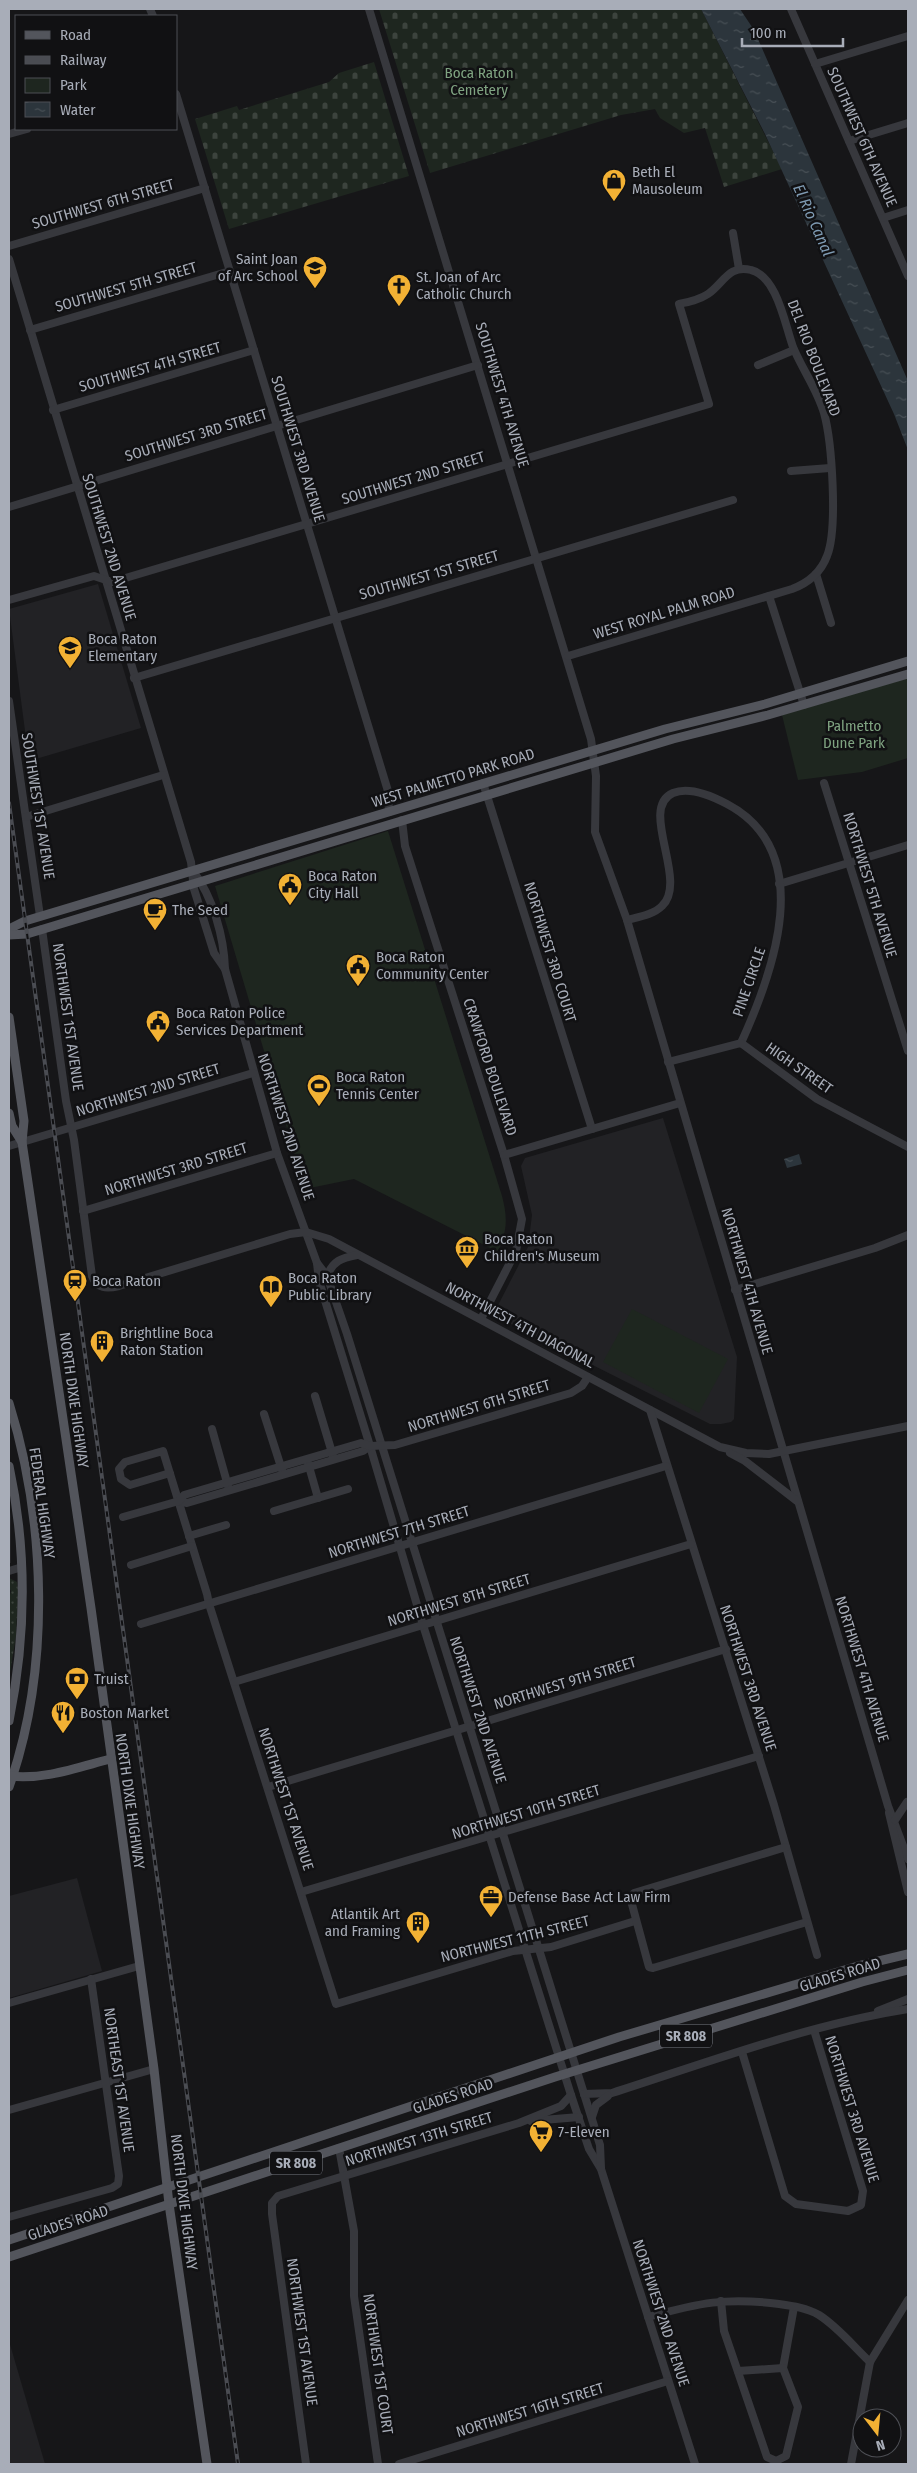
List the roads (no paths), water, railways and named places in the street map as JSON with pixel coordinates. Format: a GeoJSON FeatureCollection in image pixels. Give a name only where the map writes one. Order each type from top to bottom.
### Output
{"type":"FeatureCollection","features":[{"type":"Feature","properties":{"kind":"main road","name":"WEST PALMETTO PARK ROAD"},"geometry":{"type":"LineString","coordinates":[[9,929],[40,916],[483,783],[665,729],[800,693],[908,661]]}},
{"type":"Feature","properties":{"kind":"main road","name":"WEST PALMETTO PARK ROAD"},"geometry":{"type":"LineString","coordinates":[[9,935],[22,936],[197,881],[594,762],[694,733],[804,705],[908,674]]}},
{"type":"Feature","properties":{"kind":"main road"},"geometry":{"type":"LineString","coordinates":[[402,820],[406,814],[423,802]]}},
{"type":"Feature","properties":{"kind":"main road"},"geometry":{"type":"LineString","coordinates":[[374,828],[386,818],[389,812]]}},
{"type":"Feature","properties":{"kind":"main road","name":"NORTH DIXIE HIGHWAY"},"geometry":{"type":"LineString","coordinates":[[9,1017],[24,1121],[22,1142],[91,1608],[154,2069],[169,2204],[206,2464]]}},
{"type":"Feature","properties":{"kind":"main road","name":"NORTH DIXIE HIGHWAY"},"geometry":{"type":"LineString","coordinates":[[9,1113],[12,1126],[22,1142]]}},
{"type":"Feature","properties":{"kind":"main road","name":"FEDERAL HIGHWAY"},"geometry":{"type":"LineString","coordinates":[[9,1403],[27,1475],[36,1542],[38,1591],[32,1680],[10,1775],[9,1787]]}},
{"type":"Feature","properties":{"kind":"main road","name":"FEDERAL HIGHWAY"},"geometry":{"type":"LineString","coordinates":[[9,1466],[22,1568],[21,1635],[9,1721]]}},
{"type":"Feature","properties":{"kind":"main road"},"geometry":{"type":"LineString","coordinates":[[18,1525],[28,1540],[36,1542]]}},
{"type":"Feature","properties":{"kind":"main road"},"geometry":{"type":"LineString","coordinates":[[22,1568],[38,1591]]}},
{"type":"Feature","properties":{"kind":"main road"},"geometry":{"type":"LineString","coordinates":[[10,1775],[23,1779],[40,1777],[110,1758]]}},
{"type":"Feature","properties":{"kind":"main road","name":"GLADES ROAD"},"geometry":{"type":"LineString","coordinates":[[9,2240],[570,2052],[807,1980],[908,1954]]}},
{"type":"Feature","properties":{"kind":"main road","name":"GLADES ROAD"},"geometry":{"type":"LineString","coordinates":[[9,2257],[576,2070],[862,1982],[908,1970]]}},
{"type":"Feature","properties":{"kind":"street","name":"SOUTHWEST 4TH AVENUE"},"geometry":{"type":"LineString","coordinates":[[369,9],[568,656],[593,751],[594,762]]}},
{"type":"Feature","properties":{"kind":"street","name":"SOUTHWEST 6TH AVENUE"},"geometry":{"type":"LineString","coordinates":[[791,9],[908,276]]}},
{"type":"Feature","properties":{"kind":"street"},"geometry":{"type":"LineString","coordinates":[[815,64],[908,36]]}},
{"type":"Feature","properties":{"kind":"street","name":"SOUTHWEST 3RD AVENUE"},"geometry":{"type":"LineString","coordinates":[[178,100],[388,791],[389,812]]}},
{"type":"Feature","properties":{"kind":"street"},"geometry":{"type":"LineString","coordinates":[[849,141],[908,123]]}},
{"type":"Feature","properties":{"kind":"street"},"geometry":{"type":"LineString","coordinates":[[9,134],[23,130]]}},
{"type":"Feature","properties":{"kind":"street","name":"SOUTHWEST 6TH STREET"},"geometry":{"type":"LineString","coordinates":[[9,246],[205,188]]}},
{"type":"Feature","properties":{"kind":"street"},"geometry":{"type":"LineString","coordinates":[[883,218],[908,210]]}},
{"type":"Feature","properties":{"kind":"street"},"geometry":{"type":"LineString","coordinates":[[733,233],[739,269]]}},
{"type":"Feature","properties":{"kind":"street","name":"SOUTHWEST 2ND AVENUE"},"geometry":{"type":"LineString","coordinates":[[9,259],[193,870]]}},
{"type":"Feature","properties":{"kind":"street","name":"SOUTHWEST 2ND STREET"},"geometry":{"type":"LineString","coordinates":[[9,600],[94,576],[112,582],[709,404],[679,304],[706,295],[726,275],[739,269]]}},
{"type":"Feature","properties":{"kind":"street","name":"DEL RIO BOULEVARD"},"geometry":{"type":"LineString","coordinates":[[739,269],[759,273],[769,282],[794,350],[824,414],[830,468],[833,504],[831,543],[824,563],[816,574],[799,586],[769,596]]}},
{"type":"Feature","properties":{"kind":"street","name":"SOUTHWEST 5TH STREET"},"geometry":{"type":"LineString","coordinates":[[30,330],[230,271]]}},
{"type":"Feature","properties":{"kind":"street","name":"SOUTHWEST 4TH STREET"},"geometry":{"type":"LineString","coordinates":[[53,410],[254,350]]}},
{"type":"Feature","properties":{"kind":"street"},"geometry":{"type":"LineString","coordinates":[[758,366],[794,350]]}},
{"type":"Feature","properties":{"kind":"street","name":"SOUTHWEST 3RD STREET"},"geometry":{"type":"LineString","coordinates":[[9,507],[478,365]]}},
{"type":"Feature","properties":{"kind":"street"},"geometry":{"type":"LineString","coordinates":[[790,472],[830,468]]}},
{"type":"Feature","properties":{"kind":"street","name":"SOUTHWEST 1ST STREET"},"geometry":{"type":"LineString","coordinates":[[134,678],[733,500]]}},
{"type":"Feature","properties":{"kind":"street"},"geometry":{"type":"LineString","coordinates":[[816,574],[831,623]]}},
{"type":"Feature","properties":{"kind":"street"},"geometry":{"type":"LineString","coordinates":[[769,596],[804,705]]}},
{"type":"Feature","properties":{"kind":"street","name":"WEST ROYAL PALM ROAD"},"geometry":{"type":"LineString","coordinates":[[568,656],[769,596]]}},
{"type":"Feature","properties":{"kind":"street","name":"SOUTHWEST 1ST AVENUE"},"geometry":{"type":"LineString","coordinates":[[9,701],[40,916]]}},
{"type":"Feature","properties":{"kind":"street","name":"NORTHWEST 4TH AVENUE"},"geometry":{"type":"LineString","coordinates":[[594,762],[595,832],[627,920],[888,1806],[908,1892]]}},
{"type":"Feature","properties":{"kind":"street"},"geometry":{"type":"LineString","coordinates":[[26,817],[163,775]]}},
{"type":"Feature","properties":{"kind":"street","name":"NORTHWEST 3RD COURT"},"geometry":{"type":"LineString","coordinates":[[483,783],[592,1129]]}},
{"type":"Feature","properties":{"kind":"street","name":"NORTHWEST 5TH AVENUE"},"geometry":{"type":"LineString","coordinates":[[824,783],[908,1051]]}},
{"type":"Feature","properties":{"kind":"street","name":"PINE CIRCLE"},"geometry":{"type":"LineString","coordinates":[[627,920],[657,910],[667,900],[670,881],[660,808],[663,802],[674,793],[687,791],[707,795],[731,806],[748,818],[766,839],[772,851],[779,884],[780,920],[773,963],[760,1001],[741,1043]]}},
{"type":"Feature","properties":{"kind":"street","name":"CRAWFORD BOULEVARD"},"geometry":{"type":"LineString","coordinates":[[402,820],[405,846],[520,1209],[520,1235],[512,1260],[482,1319]]}},
{"type":"Feature","properties":{"kind":"street"},"geometry":{"type":"LineString","coordinates":[[779,884],[908,845]]}},
{"type":"Feature","properties":{"kind":"street","name":"NORTHWEST 2ND AVENUE"},"geometry":{"type":"LineString","coordinates":[[193,870],[214,953],[225,969],[277,1153],[317,1263],[319,1281],[399,1546],[525,1950],[589,2149],[601,2169],[696,2464]]}},
{"type":"Feature","properties":{"kind":"street","name":"NORTHWEST 1ST AVENUE"},"geometry":{"type":"LineString","coordinates":[[42,929],[92,1276],[97,1285],[108,1288],[290,1234],[306,1232]]}},
{"type":"Feature","properties":{"kind":"street"},"geometry":{"type":"LineString","coordinates":[[668,1062],[741,1043]]}},
{"type":"Feature","properties":{"kind":"street","name":"HIGH STREET"},"geometry":{"type":"LineString","coordinates":[[741,1043],[817,1099],[908,1147]]}},
{"type":"Feature","properties":{"kind":"street","name":"NORTHWEST 2ND STREET"},"geometry":{"type":"LineString","coordinates":[[9,1146],[253,1073]]}},
{"type":"Feature","properties":{"kind":"street"},"geometry":{"type":"LineString","coordinates":[[504,1155],[680,1103]]}},
{"type":"Feature","properties":{"kind":"street","name":"NORTHWEST 3RD STREET"},"geometry":{"type":"LineString","coordinates":[[83,1211],[277,1153]]}},
{"type":"Feature","properties":{"kind":"street","name":"NORTHWEST 4TH DIAGONAL"},"geometry":{"type":"LineString","coordinates":[[306,1232],[325,1238],[482,1319],[720,1447],[745,1461],[798,1501]]}},
{"type":"Feature","properties":{"kind":"street"},"geometry":{"type":"LineString","coordinates":[[735,1290],[875,1248],[908,1235]]}},
{"type":"Feature","properties":{"kind":"street"},"geometry":{"type":"LineString","coordinates":[[328,1276],[331,1267],[337,1261],[357,1255]]}},
{"type":"Feature","properties":{"kind":"street","name":"NORTHWEST 2ND AVENUE"},"geometry":{"type":"LineString","coordinates":[[317,1263],[328,1276],[382,1446],[468,1727],[592,2118],[600,2145],[601,2169]]}},
{"type":"Feature","properties":{"kind":"street","name":"NORTHWEST 6TH STREET"},"geometry":{"type":"LineString","coordinates":[[123,1517],[178,1501],[184,1495],[228,1486],[333,1456],[361,1444],[370,1446],[395,1445],[571,1393],[582,1386],[588,1377]]}},
{"type":"Feature","properties":{"kind":"street"},"geometry":{"type":"LineString","coordinates":[[315,1396],[333,1456]]}},
{"type":"Feature","properties":{"kind":"street","name":"NORTHWEST 3RD AVENUE"},"geometry":{"type":"LineString","coordinates":[[650,1410],[666,1466],[759,1756],[817,1955]]}},
{"type":"Feature","properties":{"kind":"street"},"geometry":{"type":"LineString","coordinates":[[264,1414],[282,1471]]}},
{"type":"Feature","properties":{"kind":"street"},"geometry":{"type":"LineString","coordinates":[[783,1452],[908,1426]]}},
{"type":"Feature","properties":{"kind":"street"},"geometry":{"type":"LineString","coordinates":[[212,1428],[228,1486]]}},
{"type":"Feature","properties":{"kind":"street","name":"NORTHWEST 4TH DIAGONAL"},"geometry":{"type":"LineString","coordinates":[[720,1447],[754,1454],[783,1452]]}},
{"type":"Feature","properties":{"kind":"street","name":"NORTHWEST 1ST AVENUE"},"geometry":{"type":"LineString","coordinates":[[170,1474],[130,1485],[123,1482],[119,1474],[121,1465],[125,1462],[163,1451],[189,1536],[209,1604],[336,2004]]}},
{"type":"Feature","properties":{"kind":"street"},"geometry":{"type":"LineString","coordinates":[[308,1463],[318,1498]]}},
{"type":"Feature","properties":{"kind":"street","name":"NORTHWEST 7TH STREET"},"geometry":{"type":"LineString","coordinates":[[140,1624],[666,1466]]}},
{"type":"Feature","properties":{"kind":"street"},"geometry":{"type":"LineString","coordinates":[[274,1511],[348,1489]]}},
{"type":"Feature","properties":{"kind":"street"},"geometry":{"type":"LineString","coordinates":[[189,1536],[226,1525]]}},
{"type":"Feature","properties":{"kind":"street","name":"NORTHWEST 8TH STREET"},"geometry":{"type":"LineString","coordinates":[[234,1682],[691,1544]]}},
{"type":"Feature","properties":{"kind":"street"},"geometry":{"type":"LineString","coordinates":[[131,1564],[192,1546]]}},
{"type":"Feature","properties":{"kind":"street"},"geometry":{"type":"LineString","coordinates":[[9,1571],[22,1568]]}},
{"type":"Feature","properties":{"kind":"street","name":"NORTHWEST 9TH STREET"},"geometry":{"type":"LineString","coordinates":[[268,1787],[726,1649]]}},
{"type":"Feature","properties":{"kind":"street","name":"NORTHWEST 10TH STREET"},"geometry":{"type":"LineString","coordinates":[[301,1892],[759,1756]]}},
{"type":"Feature","properties":{"kind":"street"},"geometry":{"type":"LineString","coordinates":[[888,1806],[908,1802]]}},
{"type":"Feature","properties":{"kind":"street"},"geometry":{"type":"LineString","coordinates":[[895,1820],[908,1802]]}},
{"type":"Feature","properties":{"kind":"street","name":"NORTHWEST 4TH AVENUE"},"geometry":{"type":"LineString","coordinates":[[888,1806],[895,1820],[908,1860]]}},
{"type":"Feature","properties":{"kind":"street"},"geometry":{"type":"LineString","coordinates":[[786,1846],[634,1893],[630,1897],[635,1921],[649,1966],[653,1968],[807,1922]]}},
{"type":"Feature","properties":{"kind":"street","name":"NORTHWEST 11TH STREET"},"geometry":{"type":"LineString","coordinates":[[336,2004],[513,1951],[551,1947],[635,1921]]}},
{"type":"Feature","properties":{"kind":"street"},"geometry":{"type":"LineString","coordinates":[[9,2003],[139,1966]]}},
{"type":"Feature","properties":{"kind":"street","name":"NORTHEAST 1ST AVENUE"},"geometry":{"type":"LineString","coordinates":[[9,2217],[112,2188],[118,2184],[119,2176],[91,1980]]}},
{"type":"Feature","properties":{"kind":"street"},"geometry":{"type":"LineString","coordinates":[[865,2016],[908,1999]]}},
{"type":"Feature","properties":{"kind":"street"},"geometry":{"type":"LineString","coordinates":[[592,2118],[596,2105],[612,2094],[814,2030],[865,2016],[908,2009]]}},
{"type":"Feature","properties":{"kind":"street","name":"NORTHWEST 3RD AVENUE"},"geometry":{"type":"LineString","coordinates":[[742,2052],[785,2196],[796,2204],[848,2211],[855,2210],[861,2205],[863,2191],[814,2030]]}},
{"type":"Feature","properties":{"kind":"street"},"geometry":{"type":"LineString","coordinates":[[9,2110],[154,2069]]}},
{"type":"Feature","properties":{"kind":"street"},"geometry":{"type":"LineString","coordinates":[[584,2094],[612,2094]]}},
{"type":"Feature","properties":{"kind":"street","name":"NORTHWEST 13TH STREET"},"geometry":{"type":"LineString","coordinates":[[272,2203],[278,2196],[519,2123],[560,2106],[571,2095]]}},
{"type":"Feature","properties":{"kind":"street","name":"NORTHWEST 13TH STREET"},"geometry":{"type":"LineString","coordinates":[[519,2123],[560,2117],[579,2117]]}},
{"type":"Feature","properties":{"kind":"street","name":"NORTHWEST 1ST COURT"},"geometry":{"type":"LineString","coordinates":[[339,2148],[355,2243],[354,2303],[378,2464]]}},
{"type":"Feature","properties":{"kind":"street","name":"NORTHWEST 1ST AVENUE"},"geometry":{"type":"LineString","coordinates":[[272,2203],[306,2464]]}},
{"type":"Feature","properties":{"kind":"street"},"geometry":{"type":"LineString","coordinates":[[648,2317],[690,2306],[720,2301],[746,2300],[794,2306],[824,2318],[870,2362]]}},
{"type":"Feature","properties":{"kind":"street"},"geometry":{"type":"LineString","coordinates":[[851,2464],[870,2362],[908,2300]]}},
{"type":"Feature","properties":{"kind":"street"},"geometry":{"type":"LineString","coordinates":[[720,2301],[724,2331],[767,2458],[776,2461],[786,2456],[798,2407],[783,2368],[794,2306]]}},
{"type":"Feature","properties":{"kind":"street"},"geometry":{"type":"LineString","coordinates":[[738,2370],[783,2368]]}},
{"type":"Feature","properties":{"kind":"street","name":"NORTHWEST 16TH STREET"},"geometry":{"type":"LineString","coordinates":[[400,2464],[668,2381]]}},
{"type":"Feature","properties":{"kind":"water","name":"El Rio Canal"},"geometry":{"type":"Polygon","coordinates":[[[701,9],[740,9],[754,30],[908,381],[908,450],[894,414],[765,134],[701,9]]]}},
{"type":"Feature","properties":{"kind":"water"},"geometry":{"type":"Polygon","coordinates":[[[799,1154],[802,1164],[787,1168],[784,1159],[799,1154]]]}},
{"type":"Feature","properties":{"kind":"railway"},"geometry":{"type":"LineString","coordinates":[[9,803],[238,2464]]}},
{"type":"Feature","properties":{"kind":"place","name":"Beth El Mausoleum"},"geometry":{"type":"Point","coordinates":[614,202]}},
{"type":"Feature","properties":{"kind":"place","name":"Saint Joan of Arc School"},"geometry":{"type":"Point","coordinates":[315,289]}},
{"type":"Feature","properties":{"kind":"place","name":"St. Joan of Arc Catholic Church"},"geometry":{"type":"Point","coordinates":[399,307]}},
{"type":"Feature","properties":{"kind":"place","name":"Boca Raton Elementary"},"geometry":{"type":"Point","coordinates":[70,669]}},
{"type":"Feature","properties":{"kind":"place","name":"Boca Raton City Hall"},"geometry":{"type":"Point","coordinates":[290,906]}},
{"type":"Feature","properties":{"kind":"place","name":"The Seed"},"geometry":{"type":"Point","coordinates":[155,931]}},
{"type":"Feature","properties":{"kind":"place","name":"Boca Raton Community Center"},"geometry":{"type":"Point","coordinates":[358,987]}},
{"type":"Feature","properties":{"kind":"place","name":"Boca Raton Police Services Department"},"geometry":{"type":"Point","coordinates":[158,1043]}},
{"type":"Feature","properties":{"kind":"place","name":"Boca Raton Tennis Center"},"geometry":{"type":"Point","coordinates":[319,1107]}},
{"type":"Feature","properties":{"kind":"place","name":"Boca Raton Children's Museum"},"geometry":{"type":"Point","coordinates":[467,1269]}},
{"type":"Feature","properties":{"kind":"place","name":"Boca Raton"},"geometry":{"type":"Point","coordinates":[75,1302]}},
{"type":"Feature","properties":{"kind":"place","name":"Boca Raton Public Library"},"geometry":{"type":"Point","coordinates":[271,1308]}},
{"type":"Feature","properties":{"kind":"place","name":"Brightline Boca Raton Station"},"geometry":{"type":"Point","coordinates":[102,1363]}},
{"type":"Feature","properties":{"kind":"place","name":"Truist"},"geometry":{"type":"Point","coordinates":[77,1700]}},
{"type":"Feature","properties":{"kind":"place","name":"Boston Market"},"geometry":{"type":"Point","coordinates":[63,1734]}},
{"type":"Feature","properties":{"kind":"place","name":"Defense Base Act Law Firm"},"geometry":{"type":"Point","coordinates":[491,1918]}},
{"type":"Feature","properties":{"kind":"place","name":"Atlantik Art and Framing"},"geometry":{"type":"Point","coordinates":[418,1944]}},
{"type":"Feature","properties":{"kind":"place","name":"7-Eleven"},"geometry":{"type":"Point","coordinates":[541,2153]}},
{"type":"Feature","properties":{"kind":"park label","name":"Boca Raton Cemetery"},"geometry":{"type":"Point","coordinates":[479,82]}},
{"type":"Feature","properties":{"kind":"park label","name":"Palmetto Dune Park"},"geometry":{"type":"Point","coordinates":[854,734]}}]}
